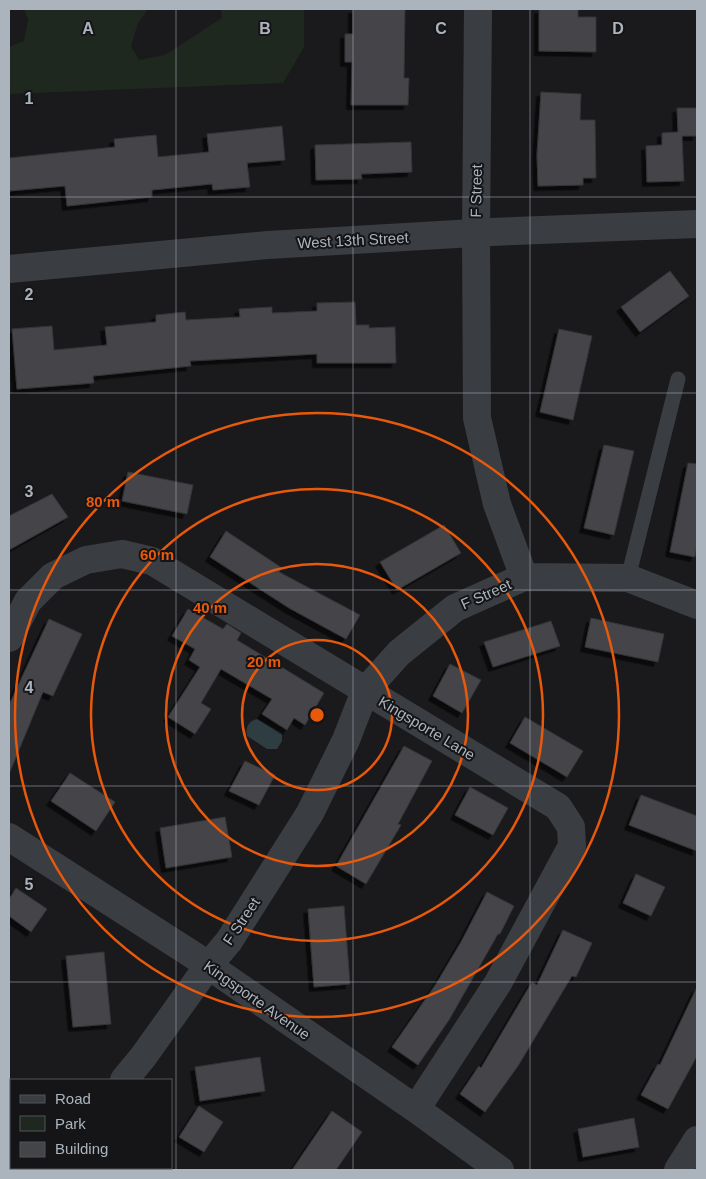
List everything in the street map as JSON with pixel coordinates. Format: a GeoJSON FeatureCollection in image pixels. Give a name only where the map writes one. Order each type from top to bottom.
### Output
{"type":"FeatureCollection","features":[{"type":"Feature","properties":{"kind":"street","name":"F Street"},"geometry":{"type":"LineString","coordinates":[[125,1079],[143,1057],[208,966],[229,941],[310,813],[346,740],[365,690],[399,653],[456,608],[524,578],[497,504],[476,418],[478,9]]}},
{"type":"Feature","properties":{"kind":"street","name":"West 13th Street"},"geometry":{"type":"LineString","coordinates":[[9,269],[268,245],[476,233],[697,224]]}},
{"type":"Feature","properties":{"kind":"street","name":"Kingsporte Lane"},"geometry":{"type":"LineString","coordinates":[[9,638],[28,601],[53,576],[86,560],[122,554],[152,561],[558,807],[571,828],[572,846],[498,983],[416,1109]]}},
{"type":"Feature","properties":{"kind":"street"},"geometry":{"type":"LineString","coordinates":[[524,578],[628,578],[697,605]]}},
{"type":"Feature","properties":{"kind":"street","name":"Kingsporte Avenue"},"geometry":{"type":"LineString","coordinates":[[9,838],[208,966],[416,1109],[500,1170]]}},
{"type":"Feature","properties":{"kind":"street"},"geometry":{"type":"LineString","coordinates":[[678,1170],[697,1140]]}},
{"type":"Feature","properties":{"kind":"lane"},"geometry":{"type":"LineString","coordinates":[[628,578],[678,379]]}},
{"type":"Feature","properties":{"kind":"green space"},"geometry":{"type":"Polygon","coordinates":[[[24,9],[148,9],[138,23],[131,46],[139,60],[165,55],[222,18],[221,9],[304,9],[304,47],[283,83],[9,94],[9,47],[24,41],[28,20],[24,9]]]}},
{"type":"Feature","properties":{"kind":"shaded area"},"geometry":{"type":"Polygon","coordinates":[[[257,719],[282,733],[282,741],[277,749],[267,749],[247,736],[248,725],[257,719]]]}},
{"type":"Feature","properties":{"kind":"building"},"geometry":{"type":"Polygon","coordinates":[[[353,9],[405,9],[404,78],[409,78],[408,105],[351,105],[352,62],[345,62],[345,34],[353,34],[353,9]]]}},
{"type":"Feature","properties":{"kind":"building"},"geometry":{"type":"Polygon","coordinates":[[[539,9],[578,9],[578,17],[596,17],[596,52],[539,51],[539,9]]]}},
{"type":"Feature","properties":{"kind":"building"},"geometry":{"type":"Polygon","coordinates":[[[541,92],[581,94],[580,120],[595,120],[596,178],[583,178],[583,185],[538,186],[537,155],[541,92]]]}},
{"type":"Feature","properties":{"kind":"building"},"geometry":{"type":"Polygon","coordinates":[[[677,108],[697,108],[697,136],[682,136],[684,181],[647,182],[646,146],[662,145],[662,133],[678,132],[677,108]]]}},
{"type":"Feature","properties":{"kind":"building"},"geometry":{"type":"Polygon","coordinates":[[[282,126],[285,160],[247,163],[250,187],[213,190],[212,184],[152,190],[152,197],[67,206],[65,186],[9,191],[9,158],[115,147],[114,139],[156,135],[158,157],[209,152],[207,134],[282,126]]]}},
{"type":"Feature","properties":{"kind":"building"},"geometry":{"type":"Polygon","coordinates":[[[411,142],[412,172],[361,174],[362,179],[316,180],[315,145],[411,142]]]}},
{"type":"Feature","properties":{"kind":"building"},"geometry":{"type":"Polygon","coordinates":[[[670,271],[689,296],[640,332],[621,307],[670,271]]]}},
{"type":"Feature","properties":{"kind":"building"},"geometry":{"type":"Polygon","coordinates":[[[355,302],[356,325],[369,325],[369,328],[395,327],[396,363],[317,363],[317,354],[190,361],[191,366],[93,376],[94,383],[17,389],[12,329],[52,326],[54,350],[107,345],[105,327],[156,322],[156,315],[185,312],[186,320],[240,317],[239,309],[272,307],[272,313],[317,311],[317,303],[355,302]]]}},
{"type":"Feature","properties":{"kind":"building"},"geometry":{"type":"Polygon","coordinates":[[[559,329],[592,336],[573,420],[540,412],[559,329]]]}},
{"type":"Feature","properties":{"kind":"building"},"geometry":{"type":"Polygon","coordinates":[[[604,445],[634,451],[614,535],[584,528],[604,445]]]}},
{"type":"Feature","properties":{"kind":"building"},"geometry":{"type":"Polygon","coordinates":[[[688,463],[697,464],[697,546],[695,557],[670,552],[688,463]]]}},
{"type":"Feature","properties":{"kind":"building"},"geometry":{"type":"Polygon","coordinates":[[[128,472],[193,485],[187,514],[122,501],[128,472]]]}},
{"type":"Feature","properties":{"kind":"building"},"geometry":{"type":"Polygon","coordinates":[[[52,494],[68,517],[9,550],[9,516],[52,494]]]}},
{"type":"Feature","properties":{"kind":"building"},"geometry":{"type":"Polygon","coordinates":[[[444,525],[461,553],[397,590],[380,562],[444,525]]]}},
{"type":"Feature","properties":{"kind":"building"},"geometry":{"type":"Polygon","coordinates":[[[226,531],[282,568],[279,572],[360,615],[346,639],[289,608],[210,557],[226,531]]]}},
{"type":"Feature","properties":{"kind":"building"},"geometry":{"type":"Polygon","coordinates":[[[188,609],[223,629],[227,624],[241,633],[237,640],[324,693],[305,725],[294,718],[287,730],[262,714],[272,699],[221,669],[201,703],[211,709],[195,734],[168,717],[200,667],[189,660],[195,649],[172,636],[188,609]]]}},
{"type":"Feature","properties":{"kind":"building"},"geometry":{"type":"Polygon","coordinates":[[[591,618],[664,634],[658,662],[585,647],[591,618]]]}},
{"type":"Feature","properties":{"kind":"building"},"geometry":{"type":"Polygon","coordinates":[[[49,619],[82,634],[53,696],[43,692],[9,774],[9,705],[49,619]]]}},
{"type":"Feature","properties":{"kind":"building"},"geometry":{"type":"Polygon","coordinates":[[[551,621],[560,646],[493,667],[484,642],[551,621]]]}},
{"type":"Feature","properties":{"kind":"building"},"geometry":{"type":"Polygon","coordinates":[[[450,664],[481,680],[462,713],[433,696],[450,664]]]}},
{"type":"Feature","properties":{"kind":"building"},"geometry":{"type":"Polygon","coordinates":[[[525,717],[583,751],[567,777],[510,743],[525,717]]]}},
{"type":"Feature","properties":{"kind":"building"},"geometry":{"type":"Polygon","coordinates":[[[404,746],[432,761],[398,824],[401,825],[366,884],[336,866],[404,746]]]}},
{"type":"Feature","properties":{"kind":"building"},"geometry":{"type":"Polygon","coordinates":[[[245,761],[275,775],[259,805],[229,791],[245,761]]]}},
{"type":"Feature","properties":{"kind":"building"},"geometry":{"type":"Polygon","coordinates":[[[70,773],[115,802],[96,831],[51,801],[70,773]]]}},
{"type":"Feature","properties":{"kind":"building"},"geometry":{"type":"Polygon","coordinates":[[[470,787],[508,808],[493,835],[455,815],[470,787]]]}},
{"type":"Feature","properties":{"kind":"building"},"geometry":{"type":"Polygon","coordinates":[[[641,795],[697,816],[697,851],[629,825],[641,795]]]}},
{"type":"Feature","properties":{"kind":"building"},"geometry":{"type":"Polygon","coordinates":[[[225,817],[232,857],[166,868],[160,828],[225,817]]]}},
{"type":"Feature","properties":{"kind":"building"},"geometry":{"type":"Polygon","coordinates":[[[636,874],[665,887],[651,916],[623,903],[636,874]]]}},
{"type":"Feature","properties":{"kind":"building"},"geometry":{"type":"Polygon","coordinates":[[[16,888],[47,909],[31,932],[9,916],[9,899],[16,888]]]}},
{"type":"Feature","properties":{"kind":"building"},"geometry":{"type":"Polygon","coordinates":[[[487,892],[514,906],[500,934],[498,934],[449,1020],[418,1065],[392,1047],[436,984],[461,942],[487,892]]]}},
{"type":"Feature","properties":{"kind":"building"},"geometry":{"type":"Polygon","coordinates":[[[344,906],[350,984],[314,987],[308,909],[344,906]]]}},
{"type":"Feature","properties":{"kind":"building"},"geometry":{"type":"Polygon","coordinates":[[[563,930],[592,943],[576,977],[572,976],[518,1066],[485,1112],[460,1094],[479,1066],[481,1068],[532,982],[537,985],[563,930]]]}},
{"type":"Feature","properties":{"kind":"building"},"geometry":{"type":"Polygon","coordinates":[[[104,952],[111,1024],[73,1027],[66,956],[104,952]]]}},
{"type":"Feature","properties":{"kind":"building"},"geometry":{"type":"Polygon","coordinates":[[[697,987],[697,1056],[668,1109],[641,1095],[658,1064],[660,1065],[697,987]]]}},
{"type":"Feature","properties":{"kind":"building"},"geometry":{"type":"Polygon","coordinates":[[[260,1057],[265,1091],[200,1101],[195,1067],[260,1057]]]}},
{"type":"Feature","properties":{"kind":"building"},"geometry":{"type":"Polygon","coordinates":[[[199,1106],[223,1122],[204,1152],[179,1137],[199,1106]]]}},
{"type":"Feature","properties":{"kind":"building"},"geometry":{"type":"Polygon","coordinates":[[[332,1111],[362,1132],[336,1170],[292,1170],[332,1111]]]}},
{"type":"Feature","properties":{"kind":"building"},"geometry":{"type":"Polygon","coordinates":[[[634,1118],[639,1147],[583,1157],[578,1129],[634,1118]]]}}]}
